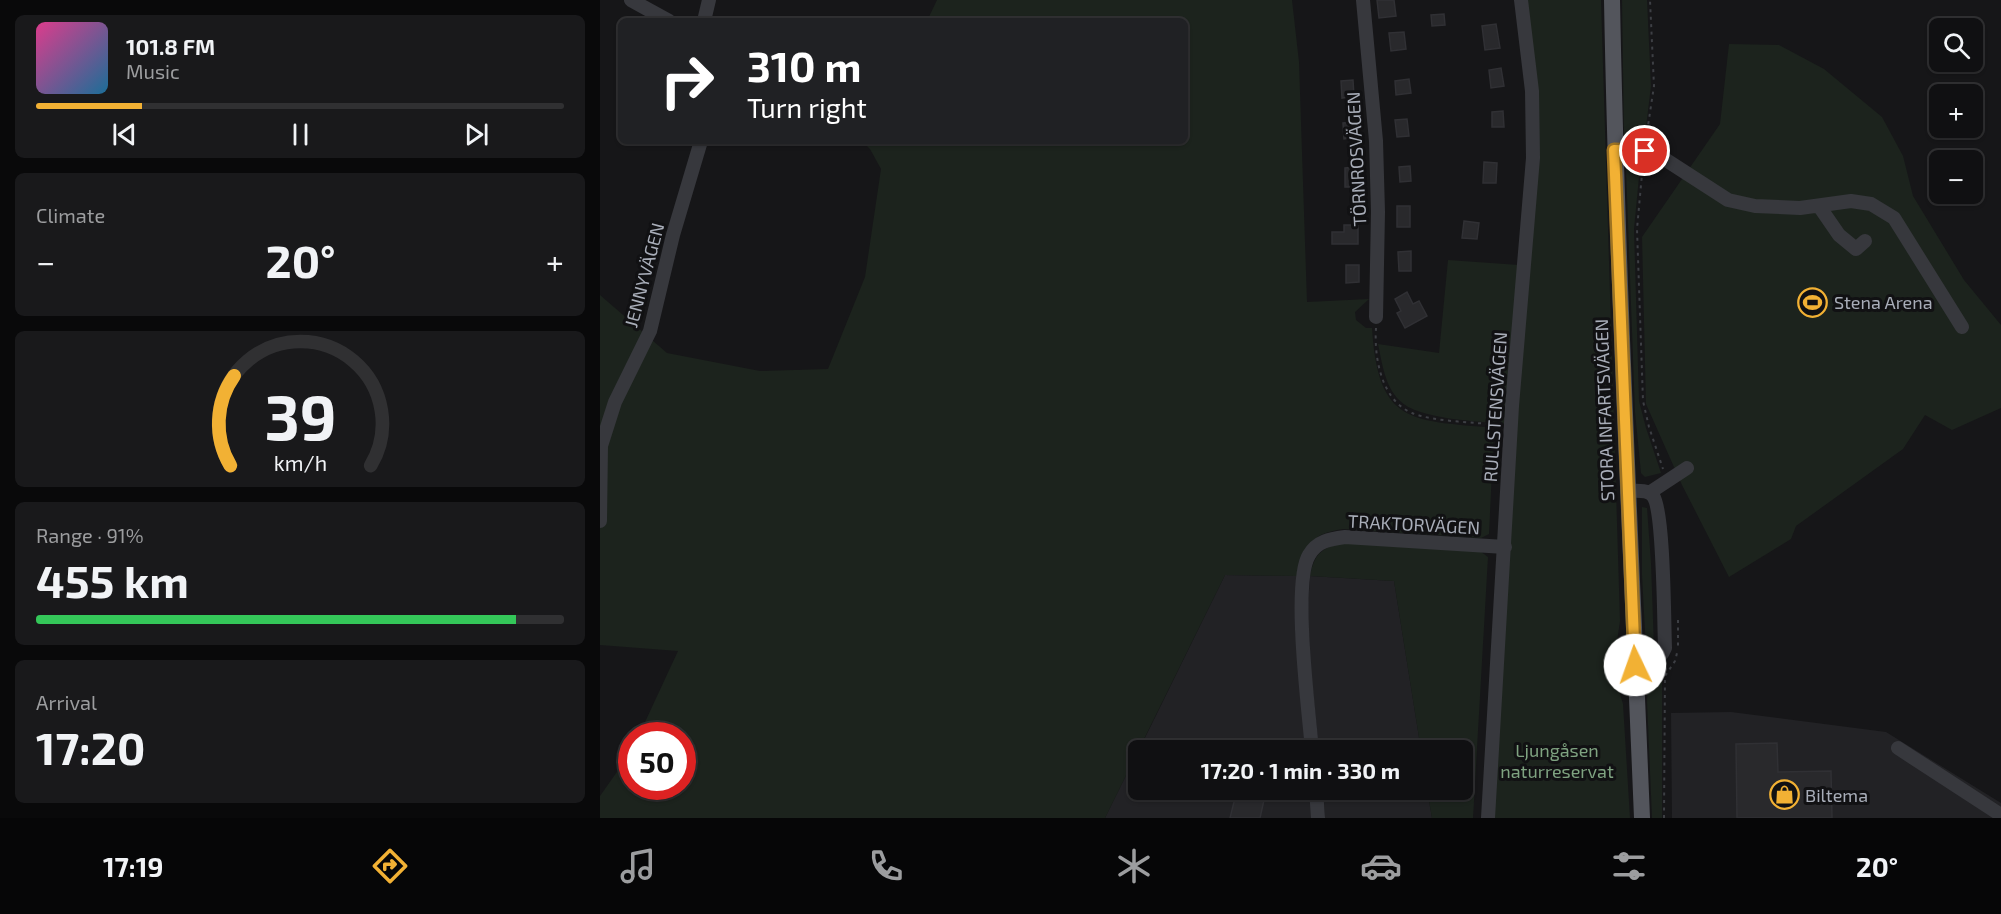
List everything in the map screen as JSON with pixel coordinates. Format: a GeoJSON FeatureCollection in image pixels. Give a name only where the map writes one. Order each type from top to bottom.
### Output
{"type":"FeatureCollection","features":[{"type":"Feature","properties":{"kind":"main road","name":"STORA INFARTSVÄGEN"},"geometry":{"type":"LineString","coordinates":[[1612,0],[1614,150],[1642,818]]}},
{"type":"Feature","properties":{"kind":"street"},"geometry":{"type":"LineString","coordinates":[[631,0],[664,18]]}},
{"type":"Feature","properties":{"kind":"street"},"geometry":{"type":"LineString","coordinates":[[705,18],[709,0]]}},
{"type":"Feature","properties":{"kind":"street","name":"TÖRNROSVÄGEN"},"geometry":{"type":"LineString","coordinates":[[1363,0],[1376,141],[1378,212],[1376,317]]}},
{"type":"Feature","properties":{"kind":"street","name":"RULLSTENSVÄGEN"},"geometry":{"type":"LineString","coordinates":[[1488,818],[1511,426],[1533,158],[1532,91],[1521,0]]}},
{"type":"Feature","properties":{"kind":"street","name":"JENNYVÄGEN"},"geometry":{"type":"LineString","coordinates":[[600,521],[601,447],[615,402],[650,331],[673,234],[700,144]]}},
{"type":"Feature","properties":{"kind":"street"},"geometry":{"type":"LineString","coordinates":[[1614,150],[1645,151],[1663,158],[1728,200],[1800,208],[1851,201],[1871,204],[1894,218],[1962,327]]}},
{"type":"Feature","properties":{"kind":"street"},"geometry":{"type":"LineString","coordinates":[[1819,206],[1839,235],[1856,249],[1865,241]]}},
{"type":"Feature","properties":{"kind":"street"},"geometry":{"type":"LineString","coordinates":[[1649,493],[1687,468]]}},
{"type":"Feature","properties":{"kind":"street"},"geometry":{"type":"LineString","coordinates":[[1627,491],[1649,493],[1654,497],[1662,550],[1665,648],[1662,657],[1652,664],[1635,665]]}},
{"type":"Feature","properties":{"kind":"street","name":"TRAKTORVÄGEN"},"geometry":{"type":"LineString","coordinates":[[1311,740],[1304,652],[1302,584],[1308,556],[1317,544],[1345,537],[1505,547]]}},
{"type":"Feature","properties":{"kind":"street"},"geometry":{"type":"LineString","coordinates":[[1898,748],[2001,815]]}},
{"type":"Feature","properties":{"kind":"street"},"geometry":{"type":"LineString","coordinates":[[1317,800],[1318,818]]}},
{"type":"Feature","properties":{"kind":"path"},"geometry":{"type":"LineString","coordinates":[[1650,0],[1654,86],[1637,229],[1643,401],[1666,480]]}},
{"type":"Feature","properties":{"kind":"path"},"geometry":{"type":"LineString","coordinates":[[1376,317],[1380,371],[1386,387],[1396,402],[1410,413],[1429,418],[1511,426]]}},
{"type":"Feature","properties":{"kind":"path"},"geometry":{"type":"LineString","coordinates":[[1664,818],[1665,676],[1675,661],[1678,648],[1678,618]]}},
{"type":"Feature","properties":{"kind":"shaded area"},"geometry":{"type":"Polygon","coordinates":[[[1225,575],[1297,576],[1295,628],[1305,740],[1144,740],[1225,575]]]}},
{"type":"Feature","properties":{"kind":"shaded area"},"geometry":{"type":"Polygon","coordinates":[[[1310,576],[1394,581],[1419,740],[1318,740],[1310,663],[1308,606],[1310,576]]]}},
{"type":"Feature","properties":{"kind":"shaded area"},"geometry":{"type":"Polygon","coordinates":[[[1731,712],[1886,732],[2001,803],[2001,818],[1672,818],[1671,713],[1731,712]]]}},
{"type":"Feature","properties":{"kind":"shaded area"},"geometry":{"type":"Polygon","coordinates":[[[1128,771],[1128,800],[1311,800],[1312,818],[1105,818],[1128,771]]]}},
{"type":"Feature","properties":{"kind":"shaded area"},"geometry":{"type":"Polygon","coordinates":[[[1324,800],[1429,800],[1432,818],[1325,818],[1324,800]]]}},
{"type":"Feature","properties":{"kind":"green space"},"geometry":{"type":"Polygon","coordinates":[[[937,0],[1292,0],[1299,62],[1307,302],[1369,299],[1355,312],[1356,320],[1366,328],[1372,328],[1382,383],[1391,400],[1404,411],[1421,418],[1441,423],[1494,428],[1489,534],[1481,538],[1343,529],[1323,534],[1311,543],[1303,556],[1297,576],[1225,575],[1144,740],[1128,740],[1128,771],[1105,818],[600,818],[600,796],[618,770],[618,800],[696,800],[696,722],[645,722],[678,651],[600,645],[600,295],[667,353],[760,371],[828,369],[865,277],[881,169],[865,144],[1188,144],[1188,18],[928,18],[937,0]]]}},
{"type":"Feature","properties":{"kind":"green space","name":"Ljungåsen naturreservat"},"geometry":{"type":"Polygon","coordinates":[[[1527,0],[1601,0],[1620,621],[1615,655],[1616,681],[1623,704],[1630,818],[1494,818],[1517,409],[1539,135],[1527,0]]]}},
{"type":"Feature","properties":{"kind":"green space"},"geometry":{"type":"Polygon","coordinates":[[[1622,0],[1647,0],[1651,86],[1644,144],[1641,145],[1633,144],[1624,137],[1622,0]]]}},
{"type":"Feature","properties":{"kind":"green space","name":"Stena Arena"},"geometry":{"type":"Polygon","coordinates":[[[1729,44],[1779,45],[1824,69],[1882,117],[1903,156],[1913,196],[1964,280],[2001,325],[2001,408],[1952,430],[1925,415],[1903,449],[1796,526],[1791,539],[1729,577],[1682,485],[1646,404],[1642,237],[1720,124],[1729,44]]]}},
{"type":"Feature","properties":{"kind":"green space"},"geometry":{"type":"Polygon","coordinates":[[[1641,156],[1634,229],[1639,401],[1661,473],[1645,477],[1641,473],[1635,412],[1626,169],[1631,160],[1641,156]]]}},
{"type":"Feature","properties":{"kind":"green space"},"geometry":{"type":"Polygon","coordinates":[[[1448,260],[1519,265],[1506,424],[1434,416],[1420,412],[1399,400],[1387,381],[1378,344],[1439,353],[1448,260]]]}},
{"type":"Feature","properties":{"kind":"green space"},"geometry":{"type":"Polygon","coordinates":[[[1642,507],[1647,508],[1651,563],[1654,648],[1651,652],[1646,650],[1642,575],[1642,507]]]}},
{"type":"Feature","properties":{"kind":"green space"},"geometry":{"type":"Polygon","coordinates":[[[1346,542],[1480,551],[1488,557],[1473,818],[1432,818],[1429,800],[1473,800],[1473,740],[1419,740],[1394,581],[1310,576],[1314,561],[1321,552],[1331,546],[1346,542]]]}},
{"type":"Feature","properties":{"kind":"green space"},"geometry":{"type":"Polygon","coordinates":[[[1662,669],[1662,818],[1652,818],[1647,701],[1652,676],[1662,669]]]}},
{"type":"Feature","properties":{"kind":"building"},"geometry":{"type":"Polygon","coordinates":[[[1377,0],[1394,0],[1396,16],[1379,18],[1377,0]]]}},
{"type":"Feature","properties":{"kind":"building"},"geometry":{"type":"Polygon","coordinates":[[[1444,14],[1445,25],[1432,26],[1431,15],[1444,14]]]}},
{"type":"Feature","properties":{"kind":"building"},"geometry":{"type":"Polygon","coordinates":[[[1496,24],[1500,48],[1485,50],[1482,26],[1496,24]]]}},
{"type":"Feature","properties":{"kind":"building"},"geometry":{"type":"Polygon","coordinates":[[[1404,32],[1406,49],[1391,51],[1389,33],[1404,32]]]}},
{"type":"Feature","properties":{"kind":"building"},"geometry":{"type":"Polygon","coordinates":[[[1501,68],[1504,86],[1491,88],[1489,70],[1501,68]]]}},
{"type":"Feature","properties":{"kind":"building"},"geometry":{"type":"Polygon","coordinates":[[[1409,79],[1411,93],[1396,95],[1395,81],[1409,79]]]}},
{"type":"Feature","properties":{"kind":"building"},"geometry":{"type":"Polygon","coordinates":[[[1353,80],[1354,96],[1342,98],[1341,81],[1353,80]]]}},
{"type":"Feature","properties":{"kind":"building"},"geometry":{"type":"Polygon","coordinates":[[[1503,111],[1504,127],[1492,127],[1492,112],[1503,111]]]}},
{"type":"Feature","properties":{"kind":"building"},"geometry":{"type":"Polygon","coordinates":[[[1407,119],[1409,136],[1397,137],[1395,120],[1407,119]]]}},
{"type":"Feature","properties":{"kind":"building"},"geometry":{"type":"Polygon","coordinates":[[[1355,122],[1357,137],[1344,139],[1343,123],[1355,122]]]}},
{"type":"Feature","properties":{"kind":"building"},"geometry":{"type":"Polygon","coordinates":[[[1484,162],[1497,163],[1496,183],[1483,183],[1484,162]]]}},
{"type":"Feature","properties":{"kind":"building"},"geometry":{"type":"Polygon","coordinates":[[[1410,166],[1411,181],[1400,182],[1399,167],[1410,166]]]}},
{"type":"Feature","properties":{"kind":"building"},"geometry":{"type":"Polygon","coordinates":[[[1358,167],[1358,187],[1345,187],[1345,168],[1358,167]]]}},
{"type":"Feature","properties":{"kind":"building"},"geometry":{"type":"Polygon","coordinates":[[[1397,206],[1410,206],[1410,227],[1397,227],[1397,206]]]}},
{"type":"Feature","properties":{"kind":"building"},"geometry":{"type":"Polygon","coordinates":[[[1464,221],[1479,223],[1477,239],[1462,238],[1464,221]]]}},
{"type":"Feature","properties":{"kind":"building"},"geometry":{"type":"Polygon","coordinates":[[[1344,225],[1358,225],[1358,244],[1332,244],[1332,232],[1344,232],[1344,225]]]}},
{"type":"Feature","properties":{"kind":"building"},"geometry":{"type":"Polygon","coordinates":[[[1411,251],[1411,271],[1399,271],[1398,252],[1411,251]]]}},
{"type":"Feature","properties":{"kind":"building"},"geometry":{"type":"Polygon","coordinates":[[[1346,265],[1359,265],[1359,282],[1346,283],[1346,265]]]}},
{"type":"Feature","properties":{"kind":"building"},"geometry":{"type":"Polygon","coordinates":[[[1407,292],[1413,304],[1419,301],[1427,316],[1405,328],[1397,313],[1401,311],[1395,299],[1407,292]]]}},
{"type":"Feature","properties":{"kind":"building","name":"Biltema"},"geometry":{"type":"Polygon","coordinates":[[[1777,743],[1778,772],[1831,771],[1832,818],[1737,818],[1736,744],[1777,743]]]}},
{"type":"Feature","properties":{"kind":"building"},"geometry":{"type":"Polygon","coordinates":[[[1234,800],[1264,800],[1260,818],[1230,818],[1234,800]]]}},
{"type":"Feature","properties":{"kind":"place","name":"Stena Arena"},"geometry":{"type":"Point","coordinates":[1813,302]}},
{"type":"Feature","properties":{"kind":"place","name":"Biltema"},"geometry":{"type":"Point","coordinates":[1784,795]}},
{"type":"Feature","properties":{"kind":"route"},"geometry":{"type":"LineString","coordinates":[[1635,665],[1614,150],[1645,151]]}}]}
